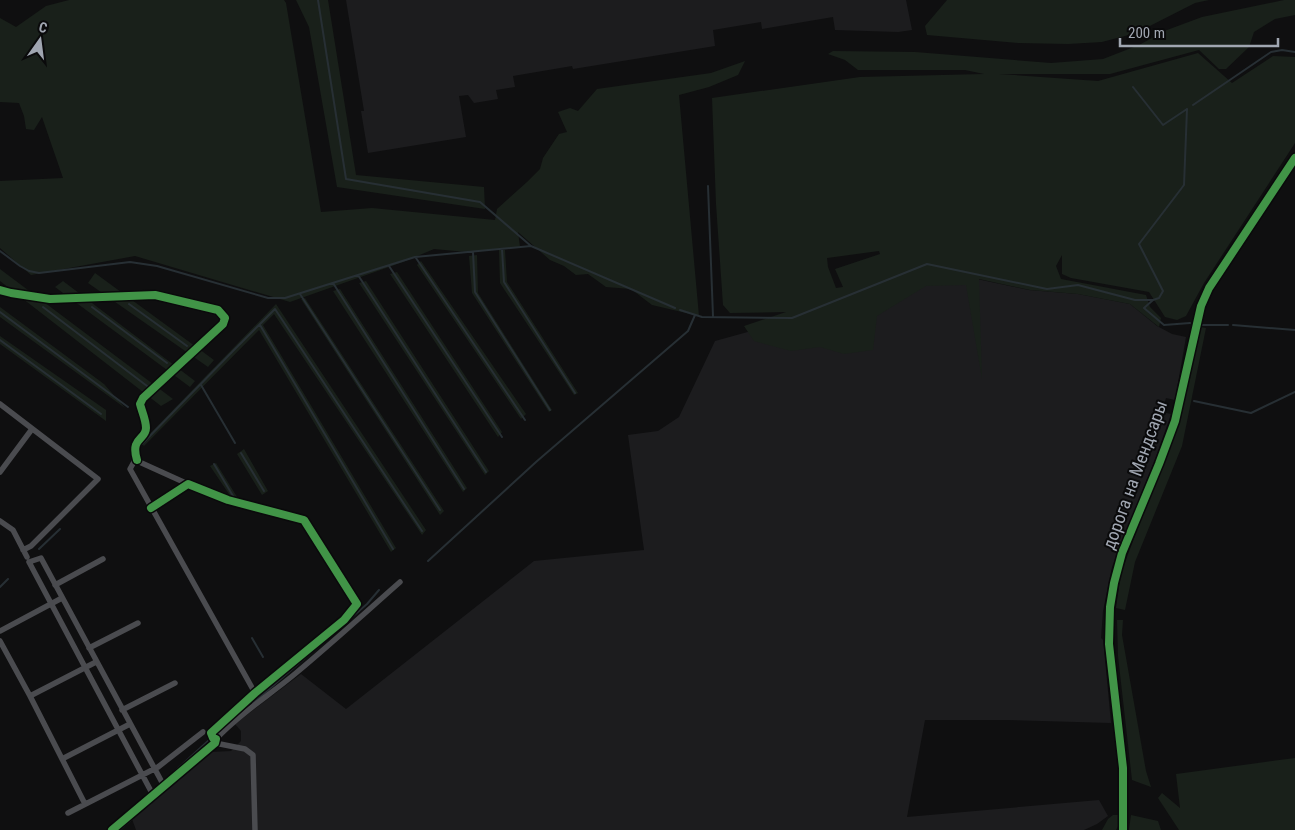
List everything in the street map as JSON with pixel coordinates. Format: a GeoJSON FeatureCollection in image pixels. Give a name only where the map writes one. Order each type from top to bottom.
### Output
{"type":"FeatureCollection","features":[{"type":"Feature","properties":{"kind":"street","name":"дорога на Мендсары"},"geometry":{"type":"LineString","coordinates":[[1123,830],[1123,768],[1110,644],[1110,607],[1117,566],[1170,435],[1201,306],[1209,288],[1295,158]]}},
{"type":"Feature","properties":{"kind":"street"},"geometry":{"type":"LineString","coordinates":[[0,290],[50,299],[155,295],[218,310],[225,318],[223,324],[143,398],[140,404],[146,429],[144,434],[136,441],[134,451],[136,460]]}},
{"type":"Feature","properties":{"kind":"street"},"geometry":{"type":"LineString","coordinates":[[0,404],[98,479],[30,546],[23,550]]}},
{"type":"Feature","properties":{"kind":"street"},"geometry":{"type":"LineString","coordinates":[[0,472],[32,429]]}},
{"type":"Feature","properties":{"kind":"street"},"geometry":{"type":"LineString","coordinates":[[136,460],[228,500],[304,520],[357,604],[344,620],[255,693],[211,733],[216,741],[245,749],[252,754],[255,830]]}},
{"type":"Feature","properties":{"kind":"street"},"geometry":{"type":"LineString","coordinates":[[136,460],[130,469],[255,693]]}},
{"type":"Feature","properties":{"kind":"street"},"geometry":{"type":"LineString","coordinates":[[151,508],[188,484]]}},
{"type":"Feature","properties":{"kind":"street"},"geometry":{"type":"LineString","coordinates":[[0,521],[13,530],[27,557]]}},
{"type":"Feature","properties":{"kind":"street"},"geometry":{"type":"LineString","coordinates":[[152,795],[29,562],[41,558],[164,786]]}},
{"type":"Feature","properties":{"kind":"street"},"geometry":{"type":"LineString","coordinates":[[55,585],[103,559]]}},
{"type":"Feature","properties":{"kind":"street"},"geometry":{"type":"LineString","coordinates":[[112,830],[216,741],[226,728],[295,674],[400,582]]}},
{"type":"Feature","properties":{"kind":"street"},"geometry":{"type":"LineString","coordinates":[[0,631],[62,598]]}},
{"type":"Feature","properties":{"kind":"street"},"geometry":{"type":"LineString","coordinates":[[89,648],[138,623]]}},
{"type":"Feature","properties":{"kind":"street"},"geometry":{"type":"LineString","coordinates":[[0,641],[85,804]]}},
{"type":"Feature","properties":{"kind":"street"},"geometry":{"type":"LineString","coordinates":[[30,696],[96,662]]}},
{"type":"Feature","properties":{"kind":"street"},"geometry":{"type":"LineString","coordinates":[[122,710],[175,683]]}},
{"type":"Feature","properties":{"kind":"street"},"geometry":{"type":"LineString","coordinates":[[62,759],[130,724]]}},
{"type":"Feature","properties":{"kind":"street"},"geometry":{"type":"LineString","coordinates":[[68,813],[154,768],[202,732]]}},
{"type":"Feature","properties":{"kind":"shaded area"},"geometry":{"type":"Polygon","coordinates":[[[69,0],[284,0],[321,212],[372,208],[495,220],[497,209],[540,169],[543,158],[559,134],[567,132],[558,112],[570,108],[578,111],[597,89],[711,73],[745,61],[738,75],[709,87],[679,95],[699,316],[652,305],[631,289],[606,287],[588,274],[576,275],[564,266],[550,260],[518,232],[520,247],[466,252],[434,249],[290,302],[135,256],[31,275],[0,248],[0,181],[63,178],[42,117],[34,130],[26,129],[19,103],[0,102],[0,18],[16,27],[46,6],[69,0]]]}},
{"type":"Feature","properties":{"kind":"shaded area"},"geometry":{"type":"Polygon","coordinates":[[[296,0],[328,0],[356,175],[484,187],[485,209],[337,187],[309,27],[296,0]]]}},
{"type":"Feature","properties":{"kind":"shaded area"},"geometry":{"type":"Polygon","coordinates":[[[346,0],[906,0],[912,30],[898,32],[835,30],[833,17],[762,29],[761,22],[713,30],[715,46],[573,69],[572,66],[513,76],[515,87],[496,90],[498,99],[474,103],[468,95],[459,96],[466,137],[368,153],[361,111],[364,111],[346,0]]]}},
{"type":"Feature","properties":{"kind":"shaded area"},"geometry":{"type":"Polygon","coordinates":[[[947,0],[1209,0],[1195,3],[1136,33],[1102,42],[1068,44],[1018,43],[927,35],[925,26],[947,0]]]}},
{"type":"Feature","properties":{"kind":"shaded area"},"geometry":{"type":"Polygon","coordinates":[[[1284,0],[1295,0],[1295,15],[1275,19],[1254,32],[1249,47],[1226,69],[1219,69],[1199,50],[1110,74],[999,74],[1098,81],[1198,53],[1232,83],[1273,56],[1295,57],[1295,143],[1204,283],[1186,316],[1177,320],[1165,317],[1149,292],[1071,278],[1062,274],[1062,255],[1056,266],[1061,279],[1146,295],[1150,307],[1161,318],[1159,327],[1130,304],[1078,294],[1030,290],[979,279],[982,379],[966,285],[926,286],[877,316],[873,350],[844,354],[820,347],[791,351],[754,341],[744,326],[786,312],[730,313],[723,305],[716,204],[712,98],[860,77],[984,74],[965,70],[858,70],[845,60],[828,54],[833,51],[915,52],[1051,63],[1103,59],[1139,45],[1167,30],[1202,17],[1284,0]],[[879,251],[827,258],[828,267],[836,288],[843,287],[835,269],[880,254],[879,251]]]}},
{"type":"Feature","properties":{"kind":"shaded area"},"geometry":{"type":"Polygon","coordinates":[[[499,250],[505,250],[507,282],[578,393],[574,395],[500,283],[499,250]]]}},
{"type":"Feature","properties":{"kind":"shaded area"},"geometry":{"type":"Polygon","coordinates":[[[477,255],[478,293],[552,410],[549,412],[472,293],[469,256],[477,255]]]}},
{"type":"Feature","properties":{"kind":"shaded area"},"geometry":{"type":"Polygon","coordinates":[[[421,261],[526,414],[521,419],[417,265],[421,261]]]}},
{"type":"Feature","properties":{"kind":"shaded area"},"geometry":{"type":"Polygon","coordinates":[[[925,268],[1029,290],[1078,294],[1130,304],[1157,326],[1172,334],[1186,337],[1175,400],[1166,398],[1162,412],[1171,414],[1112,567],[1103,611],[1101,638],[1103,640],[1111,723],[925,720],[907,817],[1099,800],[1108,816],[1097,824],[1084,830],[136,830],[132,819],[211,752],[231,751],[241,741],[241,731],[235,724],[301,674],[346,709],[534,561],[644,550],[628,435],[658,431],[679,417],[715,341],[787,321],[925,268]]]}},
{"type":"Feature","properties":{"kind":"shaded area"},"geometry":{"type":"Polygon","coordinates":[[[0,269],[173,399],[161,406],[0,281],[0,269]]]}},
{"type":"Feature","properties":{"kind":"shaded area"},"geometry":{"type":"Polygon","coordinates":[[[397,272],[502,432],[498,437],[390,274],[397,272]]]}},
{"type":"Feature","properties":{"kind":"shaded area"},"geometry":{"type":"Polygon","coordinates":[[[95,273],[214,360],[208,367],[88,283],[95,273]]]}},
{"type":"Feature","properties":{"kind":"shaded area"},"geometry":{"type":"Polygon","coordinates":[[[63,281],[195,381],[190,387],[55,287],[63,281]]]}},
{"type":"Feature","properties":{"kind":"shaded area"},"geometry":{"type":"Polygon","coordinates":[[[366,281],[489,471],[485,475],[359,283],[366,281]]]}},
{"type":"Feature","properties":{"kind":"shaded area"},"geometry":{"type":"Polygon","coordinates":[[[340,289],[467,488],[463,492],[333,291],[340,289]]]}},
{"type":"Feature","properties":{"kind":"shaded area"},"geometry":{"type":"Polygon","coordinates":[[[305,298],[444,511],[440,515],[301,299],[305,298]]]}},
{"type":"Feature","properties":{"kind":"shaded area"},"geometry":{"type":"Polygon","coordinates":[[[276,304],[426,530],[422,535],[274,314],[263,325],[396,548],[391,552],[259,330],[144,446],[141,443],[276,304]]]}},
{"type":"Feature","properties":{"kind":"shaded area"},"geometry":{"type":"Polygon","coordinates":[[[0,307],[104,384],[125,408],[0,317],[0,307]]]}},
{"type":"Feature","properties":{"kind":"shaded area"},"geometry":{"type":"Polygon","coordinates":[[[1200,327],[1206,328],[1182,446],[1135,562],[1125,610],[1116,608],[1121,573],[1179,419],[1200,327]]]}},
{"type":"Feature","properties":{"kind":"shaded area"},"geometry":{"type":"Polygon","coordinates":[[[0,336],[106,410],[106,421],[0,344],[0,336]]]}},
{"type":"Feature","properties":{"kind":"shaded area"},"geometry":{"type":"Polygon","coordinates":[[[244,449],[268,491],[262,495],[237,454],[244,449]]]}},
{"type":"Feature","properties":{"kind":"shaded area"},"geometry":{"type":"Polygon","coordinates":[[[216,463],[239,500],[231,497],[210,466],[216,463]]]}},
{"type":"Feature","properties":{"kind":"shaded area"},"geometry":{"type":"Polygon","coordinates":[[[1117,620],[1123,620],[1122,635],[1146,771],[1151,787],[1132,780],[1118,656],[1117,620]]]}},
{"type":"Feature","properties":{"kind":"shaded area"},"geometry":{"type":"Polygon","coordinates":[[[1295,758],[1295,830],[1179,830],[1158,798],[1162,793],[1180,808],[1176,774],[1295,758]]]}},
{"type":"Feature","properties":{"kind":"shaded area"},"geometry":{"type":"Polygon","coordinates":[[[1113,815],[1118,815],[1119,824],[1116,830],[1102,830],[1108,819],[1113,815]]]}},
{"type":"Feature","properties":{"kind":"shaded area"},"geometry":{"type":"Polygon","coordinates":[[[1131,815],[1158,821],[1161,830],[1129,830],[1131,815]]]}},
{"type":"Feature","properties":{"kind":"waterway"},"geometry":{"type":"LineString","coordinates":[[318,0],[346,179],[480,202],[531,246],[675,308]]}},
{"type":"Feature","properties":{"kind":"waterway"},"geometry":{"type":"LineString","coordinates":[[1193,105],[1271,52],[1282,50],[1295,52]]}},
{"type":"Feature","properties":{"kind":"waterway"},"geometry":{"type":"LineString","coordinates":[[1133,87],[1163,125],[1187,109]]}},
{"type":"Feature","properties":{"kind":"waterway"},"geometry":{"type":"LineString","coordinates":[[1153,300],[1159,298],[1163,291],[1139,244],[1184,185],[1187,109]]}},
{"type":"Feature","properties":{"kind":"waterway"},"geometry":{"type":"LineString","coordinates":[[708,186],[713,316]]}},
{"type":"Feature","properties":{"kind":"waterway"},"geometry":{"type":"LineString","coordinates":[[0,251],[20,266],[29,271],[39,273],[130,262],[157,266],[268,298],[285,298],[415,257],[531,246]]}},
{"type":"Feature","properties":{"kind":"waterway"},"geometry":{"type":"LineString","coordinates":[[502,249],[504,282],[575,393]]}},
{"type":"Feature","properties":{"kind":"waterway"},"geometry":{"type":"LineString","coordinates":[[473,252],[475,292],[550,410]]}},
{"type":"Feature","properties":{"kind":"waterway"},"geometry":{"type":"LineString","coordinates":[[416,258],[525,420]]}},
{"type":"Feature","properties":{"kind":"waterway"},"geometry":{"type":"LineString","coordinates":[[680,310],[702,317],[792,318],[927,264],[1047,289],[1078,285],[1135,300],[1153,300],[1144,308],[1164,325],[1190,323]]}},
{"type":"Feature","properties":{"kind":"waterway"},"geometry":{"type":"LineString","coordinates":[[389,266],[502,437]]}},
{"type":"Feature","properties":{"kind":"waterway"},"geometry":{"type":"LineString","coordinates":[[358,275],[486,472]]}},
{"type":"Feature","properties":{"kind":"waterway"},"geometry":{"type":"LineString","coordinates":[[333,283],[464,489]]}},
{"type":"Feature","properties":{"kind":"waterway"},"geometry":{"type":"LineString","coordinates":[[300,294],[440,510]]}},
{"type":"Feature","properties":{"kind":"waterway"},"geometry":{"type":"LineString","coordinates":[[129,304],[187,346]]}},
{"type":"Feature","properties":{"kind":"waterway"},"geometry":{"type":"LineString","coordinates":[[43,307],[147,386]]}},
{"type":"Feature","properties":{"kind":"waterway"},"geometry":{"type":"LineString","coordinates":[[92,307],[167,363]]}},
{"type":"Feature","properties":{"kind":"waterway"},"geometry":{"type":"LineString","coordinates":[[232,352],[275,309],[422,531]]}},
{"type":"Feature","properties":{"kind":"waterway"},"geometry":{"type":"LineString","coordinates":[[0,312],[128,407]]}},
{"type":"Feature","properties":{"kind":"waterway"},"geometry":{"type":"LineString","coordinates":[[428,561],[536,462],[688,331],[695,315]]}},
{"type":"Feature","properties":{"kind":"waterway"},"geometry":{"type":"LineString","coordinates":[[260,325],[393,549]]}},
{"type":"Feature","properties":{"kind":"waterway"},"geometry":{"type":"LineString","coordinates":[[1201,325],[1228,325]]}},
{"type":"Feature","properties":{"kind":"waterway"},"geometry":{"type":"LineString","coordinates":[[1233,325],[1295,330]]}},
{"type":"Feature","properties":{"kind":"waterway"},"geometry":{"type":"LineString","coordinates":[[0,340],[101,414]]}},
{"type":"Feature","properties":{"kind":"waterway"},"geometry":{"type":"LineString","coordinates":[[139,447],[232,352]]}},
{"type":"Feature","properties":{"kind":"waterway"},"geometry":{"type":"LineString","coordinates":[[201,385],[235,443]]}},
{"type":"Feature","properties":{"kind":"waterway"},"geometry":{"type":"LineString","coordinates":[[1194,401],[1251,413],[1295,392]]}},
{"type":"Feature","properties":{"kind":"waterway"},"geometry":{"type":"LineString","coordinates":[[241,453],[264,491]]}},
{"type":"Feature","properties":{"kind":"waterway"},"geometry":{"type":"LineString","coordinates":[[214,464],[236,501]]}},
{"type":"Feature","properties":{"kind":"waterway"},"geometry":{"type":"LineString","coordinates":[[39,549],[60,529]]}},
{"type":"Feature","properties":{"kind":"waterway"},"geometry":{"type":"LineString","coordinates":[[0,587],[8,579]]}},
{"type":"Feature","properties":{"kind":"waterway"},"geometry":{"type":"LineString","coordinates":[[253,703],[367,604],[379,590]]}},
{"type":"Feature","properties":{"kind":"waterway"},"geometry":{"type":"LineString","coordinates":[[252,638],[263,657]]}},
{"type":"Feature","properties":{"kind":"waterway"},"geometry":{"type":"LineString","coordinates":[[174,772],[208,741]]}},
{"type":"Feature","properties":{"kind":"waterway"},"geometry":{"type":"LineString","coordinates":[[147,806],[159,796]]}},
{"type":"Feature","properties":{"kind":"waterway"},"geometry":{"type":"LineString","coordinates":[[119,830],[132,819]]}},
{"type":"Feature","properties":{"kind":"cycle path"},"geometry":{"type":"LineString","coordinates":[[1123,830],[1123,768],[1109,644],[1110,607],[1114,583],[1122,553],[1175,421],[1201,306],[1209,288],[1295,158]]}},
{"type":"Feature","properties":{"kind":"cycle path"},"geometry":{"type":"LineString","coordinates":[[0,290],[50,299],[155,295],[218,310],[225,318],[223,324],[143,398],[140,404],[146,428],[144,435],[135,447],[137,460]]}},
{"type":"Feature","properties":{"kind":"cycle path"},"geometry":{"type":"LineString","coordinates":[[112,830],[215,743],[216,739],[213,738],[211,733],[255,693],[344,620],[357,604],[304,520],[228,500],[188,484],[151,508]]}}]}
